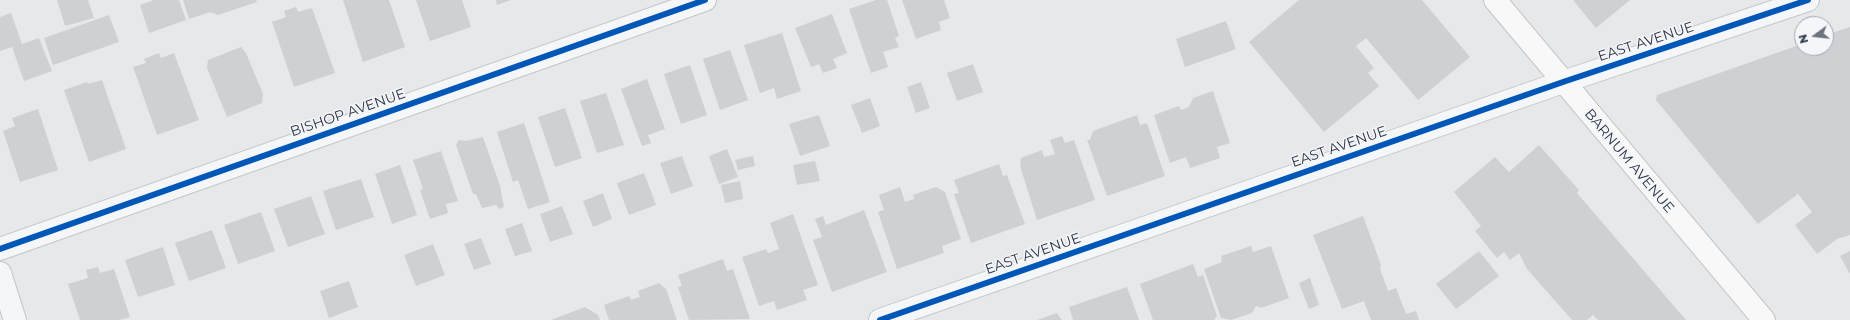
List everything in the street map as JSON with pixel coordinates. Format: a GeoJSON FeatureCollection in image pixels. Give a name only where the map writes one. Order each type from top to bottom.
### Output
{"type":"FeatureCollection","features":[{"type":"Feature","properties":{"kind":"main road","name":"BARNUM AVENUE"},"geometry":{"type":"LineString","coordinates":[[1495,0],[1764,320]]}},
{"type":"Feature","properties":{"kind":"street","name":"BISHOP AVENUE"},"geometry":{"type":"LineString","coordinates":[[0,249],[705,0]]}},
{"type":"Feature","properties":{"kind":"street","name":"EAST AVENUE"},"geometry":{"type":"LineString","coordinates":[[880,320],[1563,82],[1808,0]]}},
{"type":"Feature","properties":{"kind":"street"},"geometry":{"type":"LineString","coordinates":[[0,273],[16,320]]}},
{"type":"Feature","properties":{"kind":"building"},"geometry":{"type":"Polygon","coordinates":[[[57,0],[88,0],[94,18],[65,26],[57,0]]]}},
{"type":"Feature","properties":{"kind":"building"},"geometry":{"type":"Polygon","coordinates":[[[154,0],[179,0],[186,20],[149,33],[140,5],[154,0]]]}},
{"type":"Feature","properties":{"kind":"building"},"geometry":{"type":"Polygon","coordinates":[[[183,0],[256,0],[257,2],[218,15],[210,12],[189,19],[183,0]]]}},
{"type":"Feature","properties":{"kind":"building"},"geometry":{"type":"Polygon","coordinates":[[[343,0],[389,0],[405,47],[363,62],[343,0]]]}},
{"type":"Feature","properties":{"kind":"building"},"geometry":{"type":"Polygon","coordinates":[[[416,0],[462,0],[471,27],[430,41],[416,0]]]}},
{"type":"Feature","properties":{"kind":"building"},"geometry":{"type":"Polygon","coordinates":[[[496,0],[511,0],[497,5],[496,0]]]}},
{"type":"Feature","properties":{"kind":"building"},"geometry":{"type":"Polygon","coordinates":[[[876,0],[887,0],[899,36],[895,38],[899,47],[883,52],[888,67],[871,73],[849,9],[876,0]]]}},
{"type":"Feature","properties":{"kind":"building"},"geometry":{"type":"Polygon","coordinates":[[[902,0],[944,0],[950,18],[939,22],[941,30],[916,39],[902,0]]]}},
{"type":"Feature","properties":{"kind":"building"},"geometry":{"type":"Polygon","coordinates":[[[1299,0],[1422,0],[1470,57],[1418,100],[1366,38],[1356,46],[1374,68],[1368,73],[1379,86],[1324,132],[1249,42],[1299,0]]]}},
{"type":"Feature","properties":{"kind":"building"},"geometry":{"type":"Polygon","coordinates":[[[1573,0],[1630,0],[1596,28],[1573,0]]]}},
{"type":"Feature","properties":{"kind":"building"},"geometry":{"type":"Polygon","coordinates":[[[296,7],[298,12],[312,8],[335,73],[294,87],[272,22],[286,17],[284,11],[296,7]]]}},
{"type":"Feature","properties":{"kind":"building"},"geometry":{"type":"Polygon","coordinates":[[[11,13],[22,44],[39,38],[52,71],[24,81],[12,47],[0,51],[0,17],[11,13]]]}},
{"type":"Feature","properties":{"kind":"building"},"geometry":{"type":"Polygon","coordinates":[[[832,14],[847,53],[833,59],[837,68],[823,73],[819,64],[811,67],[795,28],[832,14]]]}},
{"type":"Feature","properties":{"kind":"building"},"geometry":{"type":"Polygon","coordinates":[[[109,15],[119,42],[53,65],[44,38],[109,15]]]}},
{"type":"Feature","properties":{"kind":"building"},"geometry":{"type":"Polygon","coordinates":[[[1226,21],[1236,49],[1185,67],[1176,39],[1226,21]]]}},
{"type":"Feature","properties":{"kind":"building"},"geometry":{"type":"Polygon","coordinates":[[[1850,27],[1850,235],[1837,239],[1817,254],[1795,225],[1812,212],[1798,194],[1758,224],[1656,100],[1657,95],[1794,47],[1794,56],[1834,56],[1834,32],[1850,27]]]}},
{"type":"Feature","properties":{"kind":"building"},"geometry":{"type":"Polygon","coordinates":[[[782,33],[801,91],[777,99],[774,88],[760,93],[744,45],[782,33]]]}},
{"type":"Feature","properties":{"kind":"building"},"geometry":{"type":"Polygon","coordinates":[[[241,47],[246,53],[263,94],[262,103],[227,117],[207,68],[208,60],[241,47]]]}},
{"type":"Feature","properties":{"kind":"building"},"geometry":{"type":"Polygon","coordinates":[[[730,50],[748,100],[720,110],[703,59],[730,50]]]}},
{"type":"Feature","properties":{"kind":"building"},"geometry":{"type":"Polygon","coordinates":[[[159,53],[161,58],[174,53],[199,120],[157,135],[133,67],[146,63],[144,59],[159,53]]]}},
{"type":"Feature","properties":{"kind":"building"},"geometry":{"type":"Polygon","coordinates":[[[973,64],[983,92],[957,101],[947,73],[973,64]]]}},
{"type":"Feature","properties":{"kind":"building"},"geometry":{"type":"Polygon","coordinates":[[[690,65],[707,115],[681,124],[664,74],[690,65]]]}},
{"type":"Feature","properties":{"kind":"building"},"geometry":{"type":"Polygon","coordinates":[[[647,79],[665,129],[648,135],[651,143],[642,146],[621,89],[647,79]]]}},
{"type":"Feature","properties":{"kind":"building"},"geometry":{"type":"Polygon","coordinates":[[[102,80],[126,149],[89,162],[64,90],[87,82],[88,84],[102,80]]]}},
{"type":"Feature","properties":{"kind":"building"},"geometry":{"type":"Polygon","coordinates":[[[921,82],[930,108],[916,113],[907,87],[921,82]]]}},
{"type":"Feature","properties":{"kind":"building"},"geometry":{"type":"Polygon","coordinates":[[[1213,91],[1230,143],[1217,147],[1220,158],[1190,168],[1186,157],[1170,163],[1154,115],[1179,106],[1181,110],[1189,107],[1193,98],[1213,91]]]}},
{"type":"Feature","properties":{"kind":"building"},"geometry":{"type":"Polygon","coordinates":[[[606,93],[624,145],[597,153],[580,101],[606,93]]]}},
{"type":"Feature","properties":{"kind":"building"},"geometry":{"type":"Polygon","coordinates":[[[870,98],[880,126],[862,133],[851,105],[870,98]]]}},
{"type":"Feature","properties":{"kind":"building"},"geometry":{"type":"Polygon","coordinates":[[[565,108],[582,158],[555,167],[538,117],[565,108]]]}},
{"type":"Feature","properties":{"kind":"building"},"geometry":{"type":"Polygon","coordinates":[[[38,109],[58,170],[20,182],[3,131],[15,126],[12,118],[38,109]]]}},
{"type":"Feature","properties":{"kind":"building"},"geometry":{"type":"Polygon","coordinates":[[[819,115],[830,146],[800,156],[789,124],[819,115]]]}},
{"type":"Feature","properties":{"kind":"building"},"geometry":{"type":"Polygon","coordinates":[[[1137,115],[1140,125],[1147,123],[1165,176],[1107,196],[1087,140],[1090,140],[1093,131],[1137,115]]]}},
{"type":"Feature","properties":{"kind":"building"},"geometry":{"type":"Polygon","coordinates":[[[524,123],[550,202],[528,209],[518,180],[513,182],[497,132],[524,123]]]}},
{"type":"Feature","properties":{"kind":"building"},"geometry":{"type":"Polygon","coordinates":[[[1062,136],[1065,143],[1074,140],[1095,200],[1037,220],[1020,166],[1021,158],[1042,150],[1044,157],[1055,154],[1050,140],[1062,136]]]}},
{"type":"Feature","properties":{"kind":"building"},"geometry":{"type":"Polygon","coordinates":[[[483,137],[500,186],[504,207],[499,209],[496,205],[482,208],[476,194],[473,194],[456,145],[459,140],[466,141],[483,137]]]}},
{"type":"Feature","properties":{"kind":"building"},"geometry":{"type":"Polygon","coordinates":[[[1539,145],[1579,190],[1577,193],[1686,320],[1598,320],[1593,315],[1587,320],[1572,320],[1527,269],[1519,253],[1510,260],[1504,252],[1497,258],[1475,231],[1481,226],[1454,192],[1495,157],[1509,172],[1539,145]]]}},
{"type":"Feature","properties":{"kind":"building"},"geometry":{"type":"Polygon","coordinates":[[[727,149],[738,177],[719,184],[709,156],[727,149]]]}},
{"type":"Feature","properties":{"kind":"building"},"geometry":{"type":"Polygon","coordinates":[[[441,151],[458,201],[446,204],[448,213],[430,219],[420,190],[423,189],[413,160],[441,151]]]}},
{"type":"Feature","properties":{"kind":"building"},"geometry":{"type":"Polygon","coordinates":[[[682,156],[693,186],[671,194],[660,163],[682,156]]]}},
{"type":"Feature","properties":{"kind":"building"},"geometry":{"type":"Polygon","coordinates":[[[753,156],[755,166],[738,170],[735,160],[753,156]]]}},
{"type":"Feature","properties":{"kind":"building"},"geometry":{"type":"Polygon","coordinates":[[[815,161],[820,181],[797,185],[793,165],[815,161]]]}},
{"type":"Feature","properties":{"kind":"building"},"geometry":{"type":"Polygon","coordinates":[[[999,164],[1003,176],[1007,175],[1025,224],[971,243],[954,194],[959,193],[954,180],[999,164]]]}},
{"type":"Feature","properties":{"kind":"building"},"geometry":{"type":"Polygon","coordinates":[[[400,165],[417,215],[392,224],[375,174],[400,165]]]}},
{"type":"Feature","properties":{"kind":"building"},"geometry":{"type":"Polygon","coordinates":[[[644,173],[656,205],[629,215],[617,183],[644,173]]]}},
{"type":"Feature","properties":{"kind":"building"},"geometry":{"type":"Polygon","coordinates":[[[361,179],[374,217],[336,230],[323,191],[361,179]]]}},
{"type":"Feature","properties":{"kind":"building"},"geometry":{"type":"Polygon","coordinates":[[[740,181],[743,199],[725,203],[721,185],[740,181]]]}},
{"type":"Feature","properties":{"kind":"building"},"geometry":{"type":"Polygon","coordinates":[[[900,187],[905,202],[914,199],[913,195],[936,187],[945,192],[961,239],[942,246],[944,253],[897,269],[878,212],[884,210],[879,195],[900,187]]]}},
{"type":"Feature","properties":{"kind":"building"},"geometry":{"type":"Polygon","coordinates":[[[603,193],[612,219],[593,227],[583,201],[603,193]]]}},
{"type":"Feature","properties":{"kind":"building"},"geometry":{"type":"Polygon","coordinates":[[[311,196],[325,234],[288,247],[274,209],[311,196]]]}},
{"type":"Feature","properties":{"kind":"building"},"geometry":{"type":"Polygon","coordinates":[[[562,206],[573,234],[550,242],[540,214],[562,206]]]}},
{"type":"Feature","properties":{"kind":"building"},"geometry":{"type":"Polygon","coordinates":[[[864,210],[887,272],[832,292],[813,240],[822,237],[815,219],[823,216],[826,225],[864,210]]]}},
{"type":"Feature","properties":{"kind":"building"},"geometry":{"type":"Polygon","coordinates":[[[261,212],[275,251],[238,264],[224,225],[261,212]]]}},
{"type":"Feature","properties":{"kind":"building"},"geometry":{"type":"Polygon","coordinates":[[[793,214],[818,285],[803,290],[807,300],[777,310],[774,301],[759,306],[742,257],[766,249],[768,253],[779,249],[770,223],[793,214]]]}},
{"type":"Feature","properties":{"kind":"building"},"geometry":{"type":"Polygon","coordinates":[[[1363,216],[1381,265],[1380,269],[1388,291],[1396,288],[1406,314],[1416,311],[1419,320],[1371,320],[1364,301],[1342,309],[1313,235],[1363,216]]]}},
{"type":"Feature","properties":{"kind":"building"},"geometry":{"type":"Polygon","coordinates":[[[522,223],[532,251],[515,256],[505,229],[522,223]]]}},
{"type":"Feature","properties":{"kind":"building"},"geometry":{"type":"Polygon","coordinates":[[[212,230],[226,268],[189,281],[175,243],[212,230]]]}},
{"type":"Feature","properties":{"kind":"building"},"geometry":{"type":"Polygon","coordinates":[[[481,238],[491,264],[474,270],[464,244],[481,238]]]}},
{"type":"Feature","properties":{"kind":"building"},"geometry":{"type":"Polygon","coordinates":[[[433,244],[445,275],[416,286],[404,255],[433,244]]]}},
{"type":"Feature","properties":{"kind":"building"},"geometry":{"type":"Polygon","coordinates":[[[1251,246],[1253,252],[1271,246],[1289,298],[1261,308],[1256,306],[1252,313],[1231,320],[1221,318],[1204,269],[1222,262],[1221,256],[1251,246]]]}},
{"type":"Feature","properties":{"kind":"building"},"geometry":{"type":"Polygon","coordinates":[[[163,247],[175,285],[138,297],[125,260],[163,247]]]}},
{"type":"Feature","properties":{"kind":"building"},"geometry":{"type":"Polygon","coordinates":[[[1479,251],[1499,276],[1456,309],[1436,284],[1479,251]]]}},
{"type":"Feature","properties":{"kind":"building"},"geometry":{"type":"Polygon","coordinates":[[[1850,251],[1850,274],[1840,256],[1850,251]]]}},
{"type":"Feature","properties":{"kind":"building"},"geometry":{"type":"Polygon","coordinates":[[[723,259],[727,271],[733,269],[750,319],[689,320],[678,287],[682,286],[678,275],[723,259]]]}},
{"type":"Feature","properties":{"kind":"building"},"geometry":{"type":"Polygon","coordinates":[[[1193,264],[1198,277],[1203,275],[1217,316],[1214,320],[1153,320],[1140,284],[1193,264]]]}},
{"type":"Feature","properties":{"kind":"building"},"geometry":{"type":"Polygon","coordinates":[[[98,267],[100,273],[114,269],[130,317],[120,320],[80,320],[68,284],[88,278],[86,270],[98,267]]]}},
{"type":"Feature","properties":{"kind":"building"},"geometry":{"type":"Polygon","coordinates":[[[1310,278],[1319,305],[1309,309],[1299,283],[1310,278]]]}},
{"type":"Feature","properties":{"kind":"building"},"geometry":{"type":"Polygon","coordinates":[[[349,281],[358,307],[329,318],[320,291],[349,281]]]}},
{"type":"Feature","properties":{"kind":"building"},"geometry":{"type":"Polygon","coordinates":[[[659,283],[666,289],[677,320],[609,320],[604,305],[629,296],[631,300],[640,297],[638,291],[659,283]]]}},
{"type":"Feature","properties":{"kind":"building"},"geometry":{"type":"Polygon","coordinates":[[[1127,287],[1139,320],[1073,320],[1069,307],[1127,287]]]}},
{"type":"Feature","properties":{"kind":"building"},"geometry":{"type":"Polygon","coordinates":[[[585,307],[598,315],[600,320],[551,320],[585,307]]]}},
{"type":"Feature","properties":{"kind":"building"},"geometry":{"type":"Polygon","coordinates":[[[1057,313],[1062,320],[1037,320],[1057,313]]]}},
{"type":"Feature","properties":{"kind":"cycle path"},"geometry":{"type":"LineString","coordinates":[[0,249],[705,0]]}},
{"type":"Feature","properties":{"kind":"cycle path"},"geometry":{"type":"LineString","coordinates":[[880,320],[1563,82],[1808,0]]}}]}
